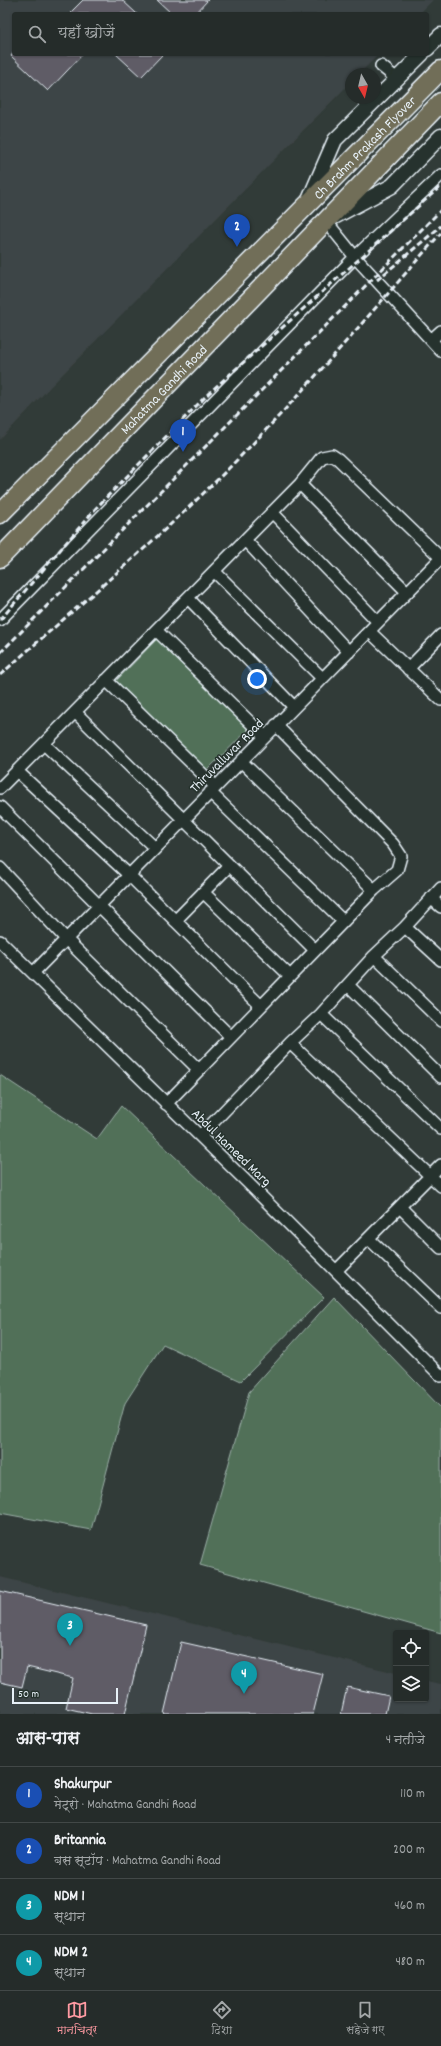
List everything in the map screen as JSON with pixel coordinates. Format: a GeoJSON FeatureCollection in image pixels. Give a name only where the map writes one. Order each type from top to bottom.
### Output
{"type":"FeatureCollection","features":[{"type":"Feature","properties":{"kind":"main road","name":"Ch Brahm Prakash Flyover"},"geometry":{"type":"LineString","coordinates":[[306,207],[441,70]]}},
{"type":"Feature","properties":{"kind":"main road","name":"Ch Brahm Prakash Flyover"},"geometry":{"type":"LineString","coordinates":[[326,221],[441,102]]}},
{"type":"Feature","properties":{"kind":"main road","name":"Mahatma Gandhi Road"},"geometry":{"type":"LineString","coordinates":[[0,514],[306,207]]}},
{"type":"Feature","properties":{"kind":"main road","name":"Mahatma Gandhi Road"},"geometry":{"type":"LineString","coordinates":[[0,558],[326,221]]}},
{"type":"Feature","properties":{"kind":"street"},"geometry":{"type":"LineString","coordinates":[[429,47],[441,35]]}},
{"type":"Feature","properties":{"kind":"street"},"geometry":{"type":"LineString","coordinates":[[306,207],[336,140],[420,56]]}},
{"type":"Feature","properties":{"kind":"street"},"geometry":{"type":"LineString","coordinates":[[381,66],[397,79]]}},
{"type":"Feature","properties":{"kind":"street"},"geometry":{"type":"LineString","coordinates":[[441,136],[392,186],[326,221],[355,257],[441,351]]}},
{"type":"Feature","properties":{"kind":"street"},"geometry":{"type":"LineString","coordinates":[[0,620],[355,257],[441,176]]}},
{"type":"Feature","properties":{"kind":"street"},"geometry":{"type":"LineString","coordinates":[[431,340],[441,331]]}},
{"type":"Feature","properties":{"kind":"street"},"geometry":{"type":"LineString","coordinates":[[0,788],[300,484],[322,457],[332,455],[338,459],[441,558]]}},
{"type":"Feature","properties":{"kind":"street"},"geometry":{"type":"LineString","coordinates":[[300,484],[407,592]]}},
{"type":"Feature","properties":{"kind":"street"},"geometry":{"type":"LineString","coordinates":[[272,512],[378,622]]}},
{"type":"Feature","properties":{"kind":"street"},"geometry":{"type":"LineString","coordinates":[[245,540],[349,652]]}},
{"type":"Feature","properties":{"kind":"street","name":"Thiruvalluvar Road"},"geometry":{"type":"LineString","coordinates":[[32,973],[441,558]]}},
{"type":"Feature","properties":{"kind":"street"},"geometry":{"type":"LineString","coordinates":[[214,571],[322,678]]}},
{"type":"Feature","properties":{"kind":"street"},"geometry":{"type":"LineString","coordinates":[[188,598],[294,707]]}},
{"type":"Feature","properties":{"kind":"street"},"geometry":{"type":"LineString","coordinates":[[156,630],[265,737]]}},
{"type":"Feature","properties":{"kind":"street"},"geometry":{"type":"LineString","coordinates":[[369,631],[408,669],[440,696]]}},
{"type":"Feature","properties":{"kind":"street"},"geometry":{"type":"LineString","coordinates":[[408,669],[441,635]]}},
{"type":"Feature","properties":{"kind":"street"},"geometry":{"type":"LineString","coordinates":[[106,680],[343,921]]}},
{"type":"Feature","properties":{"kind":"street"},"geometry":{"type":"LineString","coordinates":[[75,712],[315,950]]}},
{"type":"Feature","properties":{"kind":"street"},"geometry":{"type":"LineString","coordinates":[[166,1104],[343,921],[374,890],[397,870],[400,856],[393,844],[276,726]]}},
{"type":"Feature","properties":{"kind":"street"},"geometry":{"type":"LineString","coordinates":[[44,744],[155,848]]}},
{"type":"Feature","properties":{"kind":"street"},"geometry":{"type":"LineString","coordinates":[[241,761],[374,890]]}},
{"type":"Feature","properties":{"kind":"street"},"geometry":{"type":"LineString","coordinates":[[17,772],[129,875],[261,1006]]}},
{"type":"Feature","properties":{"kind":"street"},"geometry":{"type":"LineString","coordinates":[[0,807],[98,906],[232,1037]]}},
{"type":"Feature","properties":{"kind":"street"},"geometry":{"type":"LineString","coordinates":[[175,921],[229,866]]}},
{"type":"Feature","properties":{"kind":"street"},"geometry":{"type":"LineString","coordinates":[[0,868],[66,939],[199,1070]]}},
{"type":"Feature","properties":{"kind":"street"},"geometry":{"type":"LineString","coordinates":[[200,1136],[290,1043],[321,1014],[374,956],[405,927],[441,888]]}},
{"type":"Feature","properties":{"kind":"street"},"geometry":{"type":"LineString","coordinates":[[203,892],[290,976]]}},
{"type":"Feature","properties":{"kind":"street"},"geometry":{"type":"LineString","coordinates":[[431,898],[441,907]]}},
{"type":"Feature","properties":{"kind":"street"},"geometry":{"type":"LineString","coordinates":[[405,927],[441,960]]}},
{"type":"Feature","properties":{"kind":"street","name":"Abdul Hameed Marg"},"geometry":{"type":"LineString","coordinates":[[0,941],[200,1136],[441,1376]]}},
{"type":"Feature","properties":{"kind":"street"},"geometry":{"type":"LineString","coordinates":[[374,956],[441,1021]]}},
{"type":"Feature","properties":{"kind":"street"},"geometry":{"type":"LineString","coordinates":[[348,985],[441,1077]]}},
{"type":"Feature","properties":{"kind":"street"},"geometry":{"type":"LineString","coordinates":[[321,1014],[441,1129]]}},
{"type":"Feature","properties":{"kind":"street"},"geometry":{"type":"LineString","coordinates":[[290,1043],[441,1186]]}},
{"type":"Feature","properties":{"kind":"street"},"geometry":{"type":"LineString","coordinates":[[336,1271],[441,1165]]}},
{"type":"Feature","properties":{"kind":"street"},"geometry":{"type":"LineString","coordinates":[[400,1207],[441,1248]]}},
{"type":"Feature","properties":{"kind":"street"},"geometry":{"type":"LineString","coordinates":[[369,1239],[441,1308]]}},
{"type":"Feature","properties":{"kind":"shaded area"},"geometry":{"type":"Polygon","coordinates":[[[0,0],[433,0],[421,12],[12,12],[12,56],[377,56],[365,68],[345,68],[345,88],[51,386],[0,440],[0,0]]]}},
{"type":"Feature","properties":{"kind":"shaded area"},"geometry":{"type":"Polygon","coordinates":[[[0,1577],[393,1672],[393,1702],[429,1702],[429,1682],[441,1684],[441,1714],[0,1714],[0,1577]]]}},
{"type":"Feature","properties":{"kind":"green space"},"geometry":{"type":"Polygon","coordinates":[[[158,638],[250,728],[207,770],[116,681],[158,638]]]}},
{"type":"Feature","properties":{"kind":"green space"},"geometry":{"type":"Polygon","coordinates":[[[0,1075],[97,1139],[121,1106],[324,1297],[241,1381],[163,1344],[125,1403],[91,1530],[0,1513],[0,1075]]]}},
{"type":"Feature","properties":{"kind":"green space"},"geometry":{"type":"Polygon","coordinates":[[[334,1297],[441,1408],[441,1633],[200,1565],[249,1392],[334,1297]]]}},
{"type":"Feature","properties":{"kind":"building"},"geometry":{"type":"Polygon","coordinates":[[[83,0],[122,0],[135,12],[71,12],[83,0]]]}},
{"type":"Feature","properties":{"kind":"building"},"geometry":{"type":"Polygon","coordinates":[[[157,0],[208,0],[197,12],[170,12],[157,0]]]}},
{"type":"Feature","properties":{"kind":"building"},"geometry":{"type":"Polygon","coordinates":[[[12,55],[12,56],[81,56],[48,91],[11,56],[12,55]]]}},
{"type":"Feature","properties":{"kind":"building"},"geometry":{"type":"Polygon","coordinates":[[[118,56],[161,56],[141,77],[118,56]]]}},
{"type":"Feature","properties":{"kind":"building"},"geometry":{"type":"Polygon","coordinates":[[[0,1591],[146,1625],[125,1714],[92,1714],[66,1708],[73,1678],[27,1667],[22,1687],[0,1682],[0,1591]]]}},
{"type":"Feature","properties":{"kind":"building"},"geometry":{"type":"Polygon","coordinates":[[[181,1642],[323,1674],[313,1714],[164,1714],[181,1642]]]}},
{"type":"Feature","properties":{"kind":"building"},"geometry":{"type":"Polygon","coordinates":[[[347,1687],[389,1696],[385,1714],[341,1714],[347,1687]]]}},
{"type":"Feature","properties":{"kind":"railway"},"geometry":{"type":"LineString","coordinates":[[0,620],[96,508],[209,393],[441,186]]}},
{"type":"Feature","properties":{"kind":"railway"},"geometry":{"type":"LineString","coordinates":[[0,653],[441,210]]}},
{"type":"Feature","properties":{"kind":"railway"},"geometry":{"type":"LineString","coordinates":[[377,280],[441,226]]}},
{"type":"Feature","properties":{"kind":"railway"},"geometry":{"type":"LineString","coordinates":[[0,675],[136,556],[245,452],[302,391],[441,233]]}},
{"type":"Feature","properties":{"kind":"place","name":"Britannia"},"geometry":{"type":"Point","coordinates":[237,247]}},
{"type":"Feature","properties":{"kind":"place","name":"Shakurpur"},"geometry":{"type":"Point","coordinates":[183,452]}},
{"type":"Feature","properties":{"kind":"place","name":"NDM 1"},"geometry":{"type":"Point","coordinates":[70,1646]}},
{"type":"Feature","properties":{"kind":"place","name":"NDM 2"},"geometry":{"type":"Point","coordinates":[244,1694]}}]}
